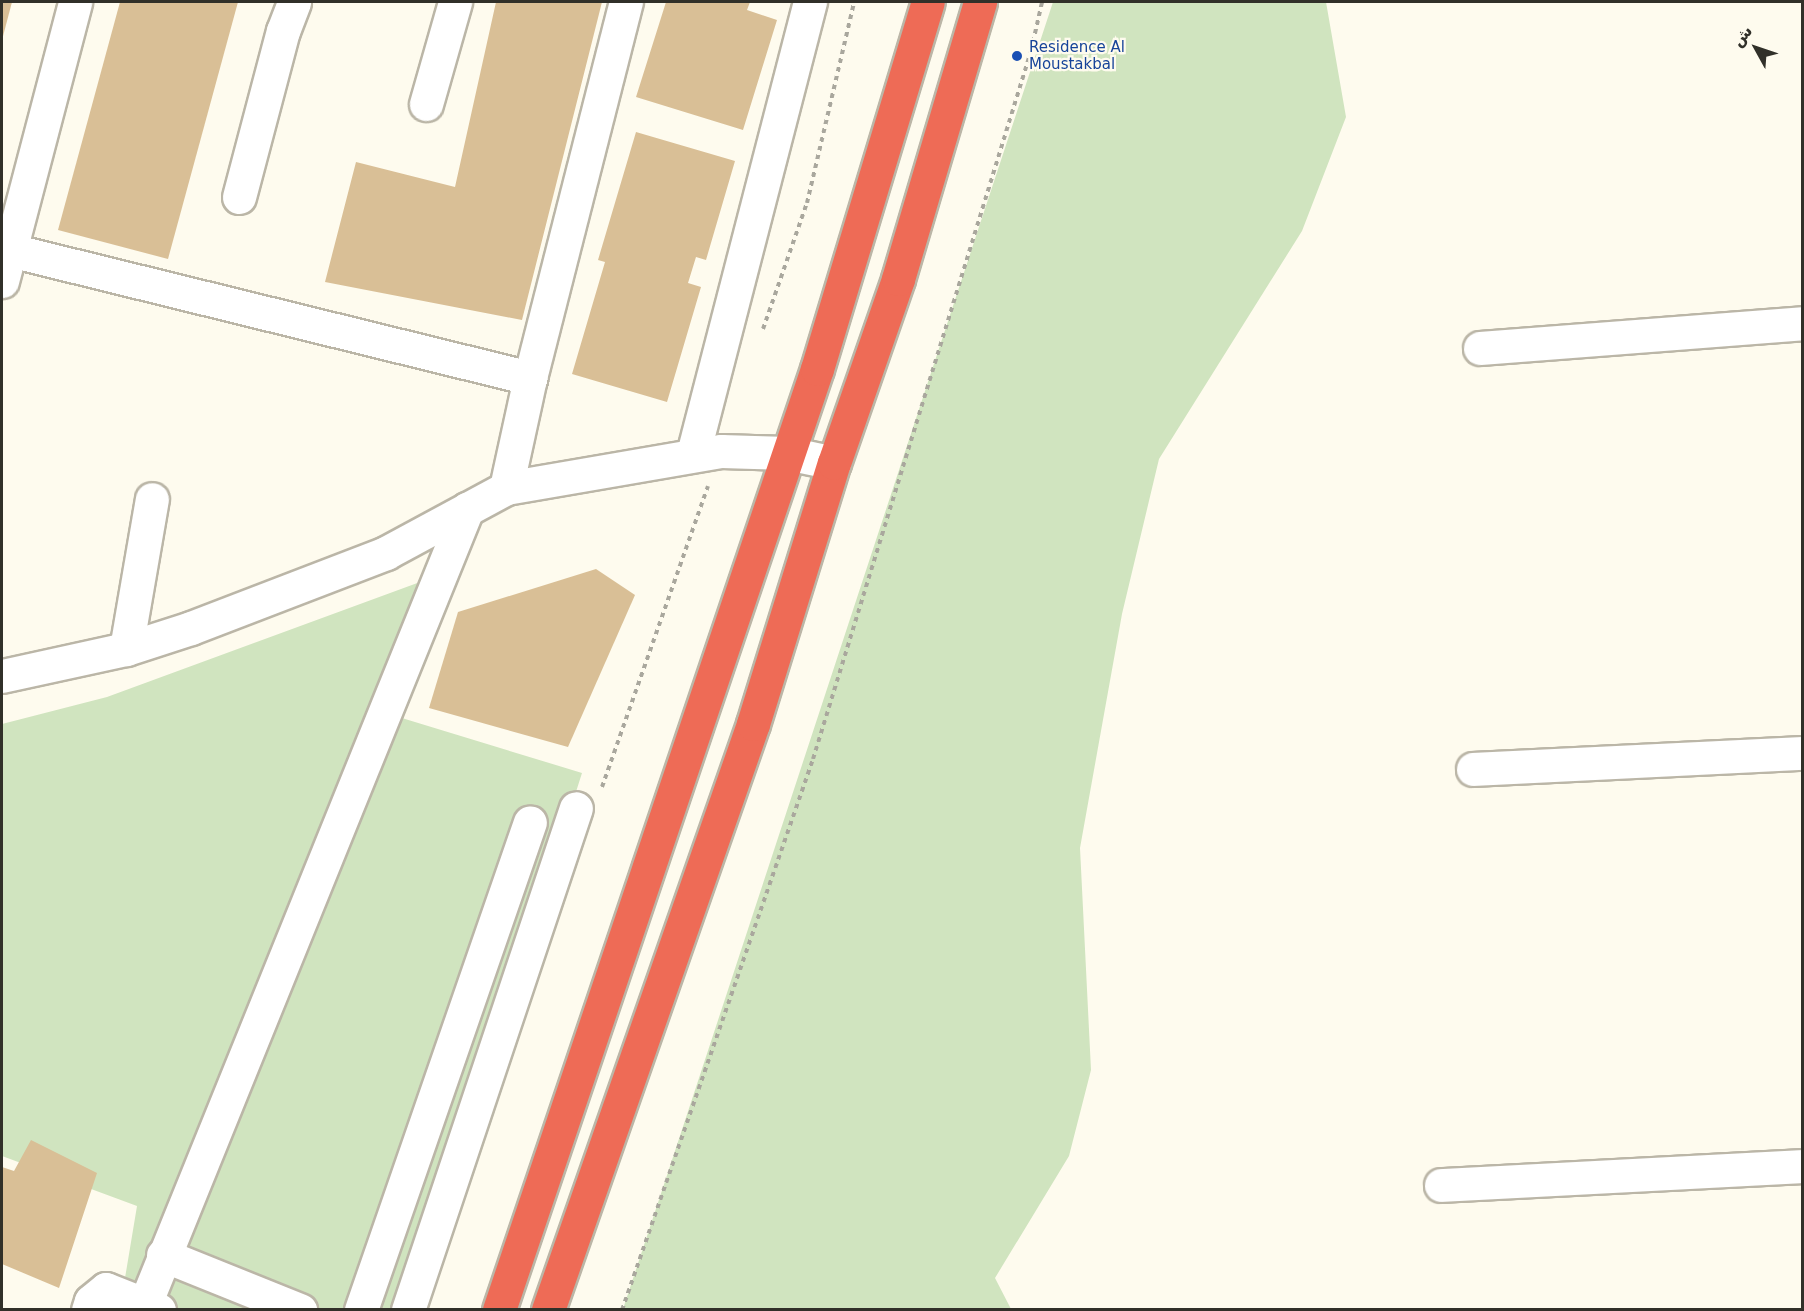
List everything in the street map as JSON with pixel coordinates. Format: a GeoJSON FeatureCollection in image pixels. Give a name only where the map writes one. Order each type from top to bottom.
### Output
{"type":"FeatureCollection","features":[{"type":"Feature","properties":{"kind":"highway"},"geometry":{"type":"LineString","coordinates":[[499,1310],[817,369],[928,2]]}},
{"type":"Feature","properties":{"kind":"highway"},"geometry":{"type":"LineString","coordinates":[[548,1310],[753,724],[834,463],[898,279],[980,2]]}},
{"type":"Feature","properties":{"kind":"street"},"geometry":{"type":"LineString","coordinates":[[75,2],[6,266],[530,378]]}},
{"type":"Feature","properties":{"kind":"street"},"geometry":{"type":"LineString","coordinates":[[239,197],[283,31],[294,2]]}},
{"type":"Feature","properties":{"kind":"street"},"geometry":{"type":"LineString","coordinates":[[426,104],[453,2]]}},
{"type":"Feature","properties":{"kind":"street"},"geometry":{"type":"LineString","coordinates":[[506,488],[530,378],[626,2]]}},
{"type":"Feature","properties":{"kind":"street"},"geometry":{"type":"LineString","coordinates":[[707,453],[810,2]]}},
{"type":"Feature","properties":{"kind":"street"},"geometry":{"type":"LineString","coordinates":[[1480,348],[1803,323]]}},
{"type":"Feature","properties":{"kind":"street"},"geometry":{"type":"LineString","coordinates":[[2,676],[126,649],[191,628],[386,553],[506,488],[707,453],[787,453],[834,463]]}},
{"type":"Feature","properties":{"kind":"street"},"geometry":{"type":"LineString","coordinates":[[126,649],[152,499]]}},
{"type":"Feature","properties":{"kind":"street"},"geometry":{"type":"LineString","coordinates":[[88,1310],[91,1301],[106,1289],[152,1307],[163,1255],[467,509]]}},
{"type":"Feature","properties":{"kind":"street"},"geometry":{"type":"LineString","coordinates":[[1473,769],[1803,753]]}},
{"type":"Feature","properties":{"kind":"street"},"geometry":{"type":"LineString","coordinates":[[408,1310],[587,803]]}},
{"type":"Feature","properties":{"kind":"street"},"geometry":{"type":"LineString","coordinates":[[362,1310],[530,822]]}},
{"type":"Feature","properties":{"kind":"street"},"geometry":{"type":"LineString","coordinates":[[1441,1185],[1803,1166]]}},
{"type":"Feature","properties":{"kind":"street"},"geometry":{"type":"LineString","coordinates":[[163,1255],[300,1310]]}},
{"type":"Feature","properties":{"kind":"path"},"geometry":{"type":"LineString","coordinates":[[760,338],[807,203],[854,2]]}},
{"type":"Feature","properties":{"kind":"path"},"geometry":{"type":"LineString","coordinates":[[622,1310],[813,759],[1031,51],[1042,2]]}},
{"type":"Feature","properties":{"kind":"path"},"geometry":{"type":"LineString","coordinates":[[587,803],[707,453]]}},
{"type":"Feature","properties":{"kind":"green space"},"geometry":{"type":"Polygon","coordinates":[[[1053,2],[1326,2],[1346,117],[1302,231],[1159,459],[1122,614],[1080,848],[1091,1070],[1069,1156],[995,1278],[1011,1309],[623,1309],[1053,2]]]}},
{"type":"Feature","properties":{"kind":"green space"},"geometry":{"type":"Polygon","coordinates":[[[450,571],[392,715],[582,773],[411,1309],[120,1308],[137,1206],[2,1156],[2,724],[107,697],[450,571]]]}},
{"type":"Feature","properties":{"kind":"building"},"geometry":{"type":"Polygon","coordinates":[[[2,2],[12,2],[2,40],[2,2]]]}},
{"type":"Feature","properties":{"kind":"building"},"geometry":{"type":"Polygon","coordinates":[[[120,2],[238,2],[168,259],[58,230],[120,2]]]}},
{"type":"Feature","properties":{"kind":"building"},"geometry":{"type":"Polygon","coordinates":[[[496,2],[602,2],[522,320],[325,282],[356,162],[455,187],[496,2]]]}},
{"type":"Feature","properties":{"kind":"building"},"geometry":{"type":"Polygon","coordinates":[[[666,2],[750,2],[747,10],[777,20],[743,130],[636,97],[666,2]]]}},
{"type":"Feature","properties":{"kind":"building"},"geometry":{"type":"Polygon","coordinates":[[[636,132],[735,161],[706,260],[696,257],[688,283],[701,287],[667,402],[572,374],[605,262],[598,260],[636,132]]]}},
{"type":"Feature","properties":{"kind":"building"},"geometry":{"type":"Polygon","coordinates":[[[596,569],[635,595],[568,747],[429,708],[458,612],[596,569]]]}},
{"type":"Feature","properties":{"kind":"building"},"geometry":{"type":"Polygon","coordinates":[[[31,1140],[97,1173],[59,1288],[2,1264],[2,1167],[14,1171],[31,1140]]]}},
{"type":"Feature","properties":{"kind":"place","name":"Residence Al Moustakbal"},"geometry":{"type":"Point","coordinates":[1017,56]}}]}
